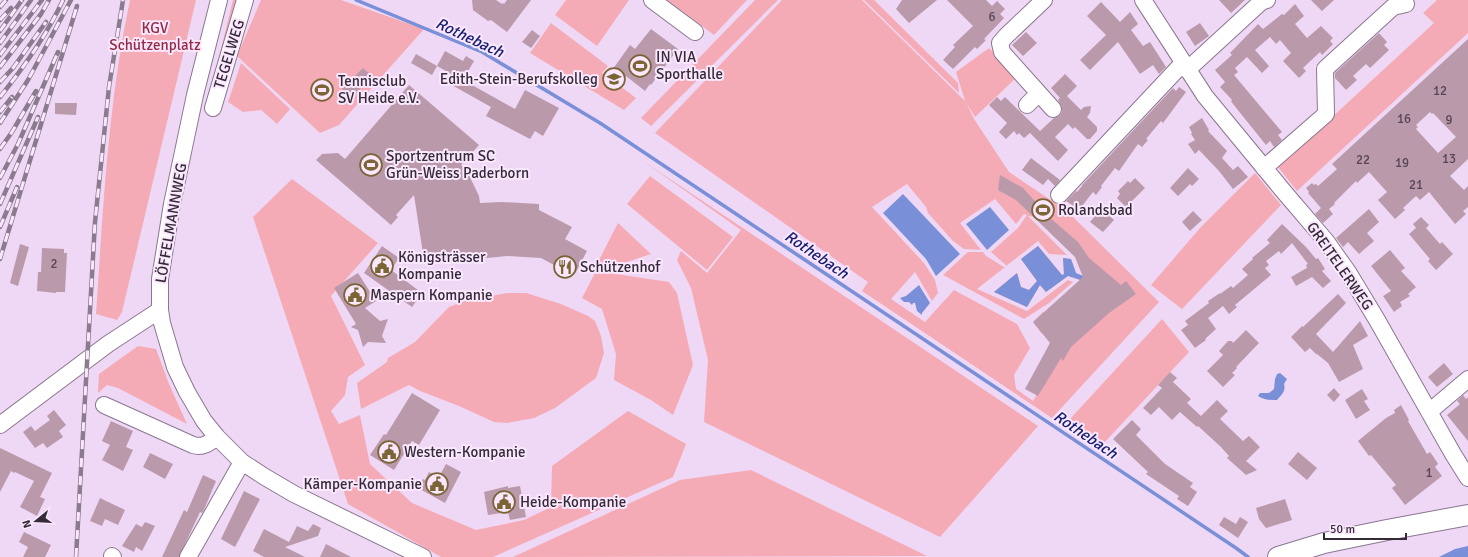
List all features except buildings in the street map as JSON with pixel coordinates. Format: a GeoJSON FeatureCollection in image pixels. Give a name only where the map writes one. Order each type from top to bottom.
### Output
{"type":"FeatureCollection","features":[{"type":"Feature","properties":{"kind":"main road"},"geometry":{"type":"LineString","coordinates":[[1278,557],[1324,543],[1468,516]]}},
{"type":"Feature","properties":{"kind":"street","name":"LÖFFELMANNWEG"},"geometry":{"type":"LineString","coordinates":[[219,0],[195,95],[172,204],[160,279],[160,310],[166,337],[180,378],[197,411],[217,437],[242,462],[294,494],[423,557]]}},
{"type":"Feature","properties":{"kind":"street","name":"TEGELWEG"},"geometry":{"type":"LineString","coordinates":[[213,108],[245,0]]}},
{"type":"Feature","properties":{"kind":"street"},"geometry":{"type":"LineString","coordinates":[[652,0],[695,32]]}},
{"type":"Feature","properties":{"kind":"street"},"geometry":{"type":"LineString","coordinates":[[1044,0],[1000,43],[1002,52],[1053,109]]}},
{"type":"Feature","properties":{"kind":"street","name":"GREITELERWEG"},"geometry":{"type":"LineString","coordinates":[[1142,0],[1205,96],[1326,241],[1348,272],[1468,478]]}},
{"type":"Feature","properties":{"kind":"street"},"geometry":{"type":"LineString","coordinates":[[1059,195],[1185,67],[1261,2],[1267,0]]}},
{"type":"Feature","properties":{"kind":"street"},"geometry":{"type":"LineString","coordinates":[[1264,168],[1326,114],[1325,69],[1393,7],[1406,4]]}},
{"type":"Feature","properties":{"kind":"street"},"geometry":{"type":"LineString","coordinates":[[1026,105],[1038,94]]}},
{"type":"Feature","properties":{"kind":"street"},"geometry":{"type":"LineString","coordinates":[[0,425],[108,344],[160,310]]}},
{"type":"Feature","properties":{"kind":"street"},"geometry":{"type":"LineString","coordinates":[[1429,412],[1468,379]]}},
{"type":"Feature","properties":{"kind":"street"},"geometry":{"type":"LineString","coordinates":[[104,405],[193,446],[206,445],[217,437]]}},
{"type":"Feature","properties":{"kind":"street"},"geometry":{"type":"LineString","coordinates":[[188,557],[242,462]]}},
{"type":"Feature","properties":{"kind":"green space","name":"KGV Schützenplatz"},"geometry":{"type":"Polygon","coordinates":[[[130,0],[196,0],[122,312],[117,320],[96,314],[111,117],[116,78],[130,0]]]}},
{"type":"Feature","properties":{"kind":"green space"},"geometry":{"type":"Polygon","coordinates":[[[233,0],[239,0],[211,90],[233,0]]]}},
{"type":"Feature","properties":{"kind":"green space","name":"Tennisclub SV Heide e.V."},"geometry":{"type":"Polygon","coordinates":[[[261,0],[341,0],[424,29],[339,125],[320,133],[237,56],[261,0]]]}},
{"type":"Feature","properties":{"kind":"green space"},"geometry":{"type":"Polygon","coordinates":[[[566,0],[629,0],[597,46],[555,15],[566,0]]]}},
{"type":"Feature","properties":{"kind":"green space"},"geometry":{"type":"Polygon","coordinates":[[[667,0],[747,0],[714,35],[667,0]]]}},
{"type":"Feature","properties":{"kind":"green space"},"geometry":{"type":"Polygon","coordinates":[[[755,0],[778,0],[651,126],[641,118],[755,0]]]}},
{"type":"Feature","properties":{"kind":"green space"},"geometry":{"type":"Polygon","coordinates":[[[782,0],[862,0],[965,101],[956,72],[989,48],[1017,77],[975,117],[966,102],[974,119],[1009,172],[1067,211],[1159,302],[1052,418],[862,291],[868,282],[655,133],[782,0]],[[907,184],[872,207],[924,263],[935,280],[938,293],[932,301],[915,272],[891,299],[925,322],[954,290],[1017,324],[1030,348],[1014,375],[1016,389],[1033,401],[1037,394],[1045,355],[1051,340],[1044,332],[1042,334],[1033,322],[1043,312],[1046,315],[1083,281],[1068,276],[1046,292],[1040,285],[1027,307],[994,292],[1017,273],[1021,287],[1029,290],[1037,281],[1021,259],[1038,246],[1062,275],[1064,274],[1063,258],[1071,259],[1076,273],[1086,278],[1094,271],[1037,217],[1028,216],[1067,255],[1049,254],[1038,241],[1007,266],[991,252],[1018,228],[1027,215],[1024,214],[1016,224],[995,199],[960,223],[981,250],[964,249],[953,241],[928,213],[926,207],[907,184]]]}},
{"type":"Feature","properties":{"kind":"green space"},"geometry":{"type":"Polygon","coordinates":[[[864,0],[874,0],[958,83],[959,93],[864,0]]]}},
{"type":"Feature","properties":{"kind":"green space"},"geometry":{"type":"Polygon","coordinates":[[[1437,0],[1468,0],[1468,33],[1297,191],[1278,167],[1434,23],[1423,13],[1437,0]]]}},
{"type":"Feature","properties":{"kind":"green space"},"geometry":{"type":"Polygon","coordinates":[[[551,23],[608,66],[602,73],[636,98],[624,110],[530,53],[551,23]]]}},
{"type":"Feature","properties":{"kind":"green space"},"geometry":{"type":"Polygon","coordinates":[[[241,63],[290,109],[277,124],[261,110],[243,112],[228,102],[241,63]]]}},
{"type":"Feature","properties":{"kind":"green space"},"geometry":{"type":"Polygon","coordinates":[[[640,159],[1038,426],[940,537],[704,422],[708,360],[691,288],[677,260],[681,251],[707,273],[741,230],[640,159]]]}},
{"type":"Feature","properties":{"kind":"green space"},"geometry":{"type":"Polygon","coordinates":[[[1255,173],[1281,205],[1182,309],[1151,285],[1200,228],[1255,173]]]}},
{"type":"Feature","properties":{"kind":"green space"},"geometry":{"type":"Polygon","coordinates":[[[650,176],[733,237],[707,270],[627,204],[650,176]]]}},
{"type":"Feature","properties":{"kind":"green space"},"geometry":{"type":"Polygon","coordinates":[[[292,179],[378,243],[331,296],[365,365],[348,377],[345,395],[331,411],[339,424],[360,415],[370,464],[412,503],[476,530],[524,520],[551,507],[552,466],[628,411],[686,444],[673,477],[493,557],[441,557],[348,504],[253,217],[292,179]]]}},
{"type":"Feature","properties":{"kind":"green space"},"geometry":{"type":"Polygon","coordinates":[[[618,223],[651,254],[606,269],[598,262],[618,223]]]}},
{"type":"Feature","properties":{"kind":"green space"},"geometry":{"type":"Polygon","coordinates":[[[968,252],[983,252],[986,256],[1004,267],[1006,266],[977,289],[1027,311],[1068,280],[1073,282],[1049,303],[1024,319],[943,275],[968,252]]]}},
{"type":"Feature","properties":{"kind":"green space"},"geometry":{"type":"Polygon","coordinates":[[[596,271],[669,282],[677,293],[693,365],[673,415],[651,400],[614,380],[616,354],[602,309],[582,298],[596,271]]]}},
{"type":"Feature","properties":{"kind":"green space"},"geometry":{"type":"Polygon","coordinates":[[[507,293],[526,293],[561,304],[588,316],[595,321],[601,336],[604,353],[596,378],[555,408],[534,418],[507,423],[494,422],[409,385],[361,409],[357,383],[387,362],[388,358],[415,342],[449,307],[464,301],[507,293]]]}},
{"type":"Feature","properties":{"kind":"green space"},"geometry":{"type":"Polygon","coordinates":[[[1162,319],[1189,352],[1103,444],[1070,419],[1162,319]]]}},
{"type":"Feature","properties":{"kind":"green space"},"geometry":{"type":"Polygon","coordinates":[[[138,346],[156,349],[169,384],[187,424],[118,388],[107,385],[98,393],[99,374],[138,346]]]}},
{"type":"Feature","properties":{"kind":"green space"},"geometry":{"type":"Polygon","coordinates":[[[751,470],[927,556],[513,557],[680,480],[751,470]]]}},
{"type":"Feature","properties":{"kind":"water"},"geometry":{"type":"Polygon","coordinates":[[[903,194],[960,254],[936,276],[926,259],[883,213],[903,194]]]}},
{"type":"Feature","properties":{"kind":"water"},"geometry":{"type":"Polygon","coordinates":[[[990,207],[1009,230],[987,250],[966,224],[990,207]]]}},
{"type":"Feature","properties":{"kind":"water"},"geometry":{"type":"Polygon","coordinates":[[[1038,246],[1062,275],[1064,274],[1063,258],[1071,259],[1076,273],[1088,278],[1087,282],[1068,276],[1046,292],[1040,285],[1027,307],[994,292],[1017,273],[1021,287],[1029,290],[1037,281],[1021,259],[1038,246]]]}},
{"type":"Feature","properties":{"kind":"water"},"geometry":{"type":"Polygon","coordinates":[[[919,285],[930,303],[922,315],[917,311],[915,303],[912,305],[909,302],[904,302],[900,298],[906,296],[919,285]]]}},
{"type":"Feature","properties":{"kind":"water"},"geometry":{"type":"Polygon","coordinates":[[[1280,373],[1287,379],[1284,384],[1283,392],[1277,400],[1265,399],[1258,396],[1260,393],[1269,393],[1274,389],[1275,379],[1277,374],[1280,373]]]}},
{"type":"Feature","properties":{"kind":"water"},"geometry":{"type":"Polygon","coordinates":[[[1468,546],[1468,557],[1439,557],[1455,549],[1468,546]]]}},
{"type":"Feature","properties":{"kind":"waterway","name":"Rothebach"},"geometry":{"type":"LineString","coordinates":[[356,0],[482,52],[600,123],[1248,557]]}},
{"type":"Feature","properties":{"kind":"railway"},"geometry":{"type":"LineString","coordinates":[[0,7],[6,0]]}},
{"type":"Feature","properties":{"kind":"railway"},"geometry":{"type":"LineString","coordinates":[[0,31],[22,0]]}},
{"type":"Feature","properties":{"kind":"railway"},"geometry":{"type":"LineString","coordinates":[[0,43],[31,0]]}},
{"type":"Feature","properties":{"kind":"railway"},"geometry":{"type":"LineString","coordinates":[[0,55],[42,0]]}},
{"type":"Feature","properties":{"kind":"railway"},"geometry":{"type":"LineString","coordinates":[[0,67],[41,14],[49,0]]}},
{"type":"Feature","properties":{"kind":"railway"},"geometry":{"type":"LineString","coordinates":[[0,97],[18,74],[50,26],[63,0]]}},
{"type":"Feature","properties":{"kind":"railway"},"geometry":{"type":"LineString","coordinates":[[0,123],[28,80],[71,0]]}},
{"type":"Feature","properties":{"kind":"railway"},"geometry":{"type":"LineString","coordinates":[[76,557],[95,222],[109,87],[123,0]]}},
{"type":"Feature","properties":{"kind":"railway"},"geometry":{"type":"LineString","coordinates":[[0,259],[77,6]]}},
{"type":"Feature","properties":{"kind":"railway"},"geometry":{"type":"LineString","coordinates":[[0,20],[11,8]]}},
{"type":"Feature","properties":{"kind":"railway"},"geometry":{"type":"LineString","coordinates":[[0,82],[13,68],[46,22]]}},
{"type":"Feature","properties":{"kind":"railway"},"geometry":{"type":"LineString","coordinates":[[0,178],[18,144],[58,52]]}},
{"type":"Feature","properties":{"kind":"railway"},"geometry":{"type":"LineString","coordinates":[[0,149],[12,132],[36,91]]}},
{"type":"Feature","properties":{"kind":"railway"},"geometry":{"type":"LineString","coordinates":[[0,112],[12,97]]}},
{"type":"Feature","properties":{"kind":"railway"},"geometry":{"type":"LineString","coordinates":[[0,204],[38,117]]}},
{"type":"Feature","properties":{"kind":"railway"},"geometry":{"type":"LineString","coordinates":[[0,227],[17,187]]}},
{"type":"Feature","properties":{"kind":"place","name":"IN VIA Sporthalle"},"geometry":{"type":"Point","coordinates":[640,66]}},
{"type":"Feature","properties":{"kind":"place","name":"Edith-Stein-Berufskolleg"},"geometry":{"type":"Point","coordinates":[614,79]}},
{"type":"Feature","properties":{"kind":"place","name":"Tennisclub SV Heide e.V."},"geometry":{"type":"Point","coordinates":[322,90]}},
{"type":"Feature","properties":{"kind":"place","name":"Sportzentrum SC Grün-Weiss Paderborn"},"geometry":{"type":"Point","coordinates":[371,165]}},
{"type":"Feature","properties":{"kind":"place","name":"Rolandsbad"},"geometry":{"type":"Point","coordinates":[1043,210]}},
{"type":"Feature","properties":{"kind":"place","name":"Königsträsser Kompanie"},"geometry":{"type":"Point","coordinates":[382,266]}},
{"type":"Feature","properties":{"kind":"place","name":"Schützenhof"},"geometry":{"type":"Point","coordinates":[565,267]}},
{"type":"Feature","properties":{"kind":"place","name":"Maspern Kompanie"},"geometry":{"type":"Point","coordinates":[355,295]}},
{"type":"Feature","properties":{"kind":"place","name":"Western-Kompanie"},"geometry":{"type":"Point","coordinates":[389,452]}},
{"type":"Feature","properties":{"kind":"place","name":"Kämper-Kompanie"},"geometry":{"type":"Point","coordinates":[437,484]}},
{"type":"Feature","properties":{"kind":"place","name":"Heide-Kompanie"},"geometry":{"type":"Point","coordinates":[504,502]}}]}
